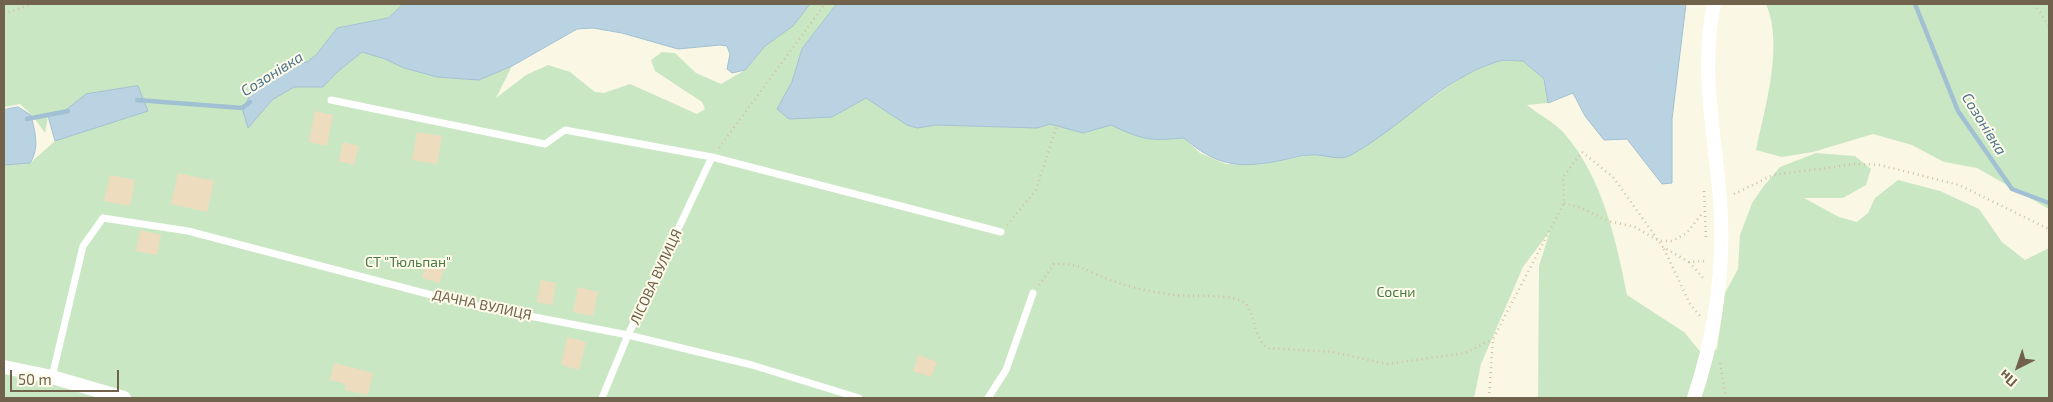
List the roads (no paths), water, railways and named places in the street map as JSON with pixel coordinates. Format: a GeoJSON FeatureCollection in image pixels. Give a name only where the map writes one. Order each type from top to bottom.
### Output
{"type":"FeatureCollection","features":[{"type":"Feature","properties":{"kind":"street"},"geometry":{"type":"LineString","coordinates":[[1694,398],[1714,330],[1721,250],[1720,200],[1708,92],[1714,4]]}},
{"type":"Feature","properties":{"kind":"street"},"geometry":{"type":"LineString","coordinates":[[4,368],[52,377],[103,396],[124,398]]}},
{"type":"Feature","properties":{"kind":"lane"},"geometry":{"type":"LineString","coordinates":[[331,100],[546,144],[565,130],[712,157],[1001,232]]}},
{"type":"Feature","properties":{"kind":"lane","name":"ЛІСОВА ВУЛИЦЯ"},"geometry":{"type":"LineString","coordinates":[[602,398],[628,335],[712,157]]}},
{"type":"Feature","properties":{"kind":"lane","name":"ДАЧНА ВУЛИЦЯ"},"geometry":{"type":"LineString","coordinates":[[52,377],[73,281],[83,246],[103,218],[188,231],[462,303],[628,335],[752,365],[859,398]]}},
{"type":"Feature","properties":{"kind":"lane"},"geometry":{"type":"LineString","coordinates":[[988,398],[1006,370],[1033,293]]}},
{"type":"Feature","properties":{"kind":"water"},"geometry":{"type":"Polygon","coordinates":[[[404,4],[810,4],[793,26],[765,46],[745,70],[732,73],[727,69],[730,54],[727,46],[678,49],[622,33],[593,28],[577,29],[512,66],[479,80],[437,77],[404,68],[385,59],[362,52],[336,73],[323,87],[294,87],[272,100],[248,128],[243,111],[251,92],[262,78],[277,68],[307,62],[317,54],[337,28],[388,18],[404,4]]]}},
{"type":"Feature","properties":{"kind":"water"},"geometry":{"type":"Polygon","coordinates":[[[837,4],[1686,4],[1672,119],[1672,183],[1662,184],[1627,139],[1604,140],[1585,116],[1573,93],[1548,103],[1544,79],[1523,61],[1499,61],[1457,80],[1368,145],[1349,156],[1341,158],[1308,155],[1251,165],[1228,163],[1206,154],[1184,138],[1146,138],[1111,125],[1083,133],[1050,124],[1037,128],[936,125],[917,128],[907,125],[866,98],[832,117],[789,119],[777,109],[792,82],[802,49],[837,4]]]}},
{"type":"Feature","properties":{"kind":"water"},"geometry":{"type":"Polygon","coordinates":[[[138,86],[148,111],[55,141],[48,116],[62,113],[86,94],[138,86]]]}},
{"type":"Feature","properties":{"kind":"water"},"geometry":{"type":"Polygon","coordinates":[[[18,107],[31,115],[36,140],[35,152],[30,163],[4,165],[4,110],[18,107]]]}},
{"type":"Feature","properties":{"kind":"waterway","name":"Созонівка"},"geometry":{"type":"LineString","coordinates":[[1915,4],[1958,111],[2012,189],[2049,203]]}},
{"type":"Feature","properties":{"kind":"waterway","name":"Созонівка"},"geometry":{"type":"LineString","coordinates":[[137,100],[242,108],[250,102]]}},
{"type":"Feature","properties":{"kind":"waterway","name":"Созонівка"},"geometry":{"type":"LineString","coordinates":[[27,119],[68,111]]}},
{"type":"Feature","properties":{"kind":"park label","name":"СТ \"Тюльпан\""},"geometry":{"type":"Point","coordinates":[408,262]}},
{"type":"Feature","properties":{"kind":"park label","name":"Сосни"},"geometry":{"type":"Point","coordinates":[1396,292]}}]}
